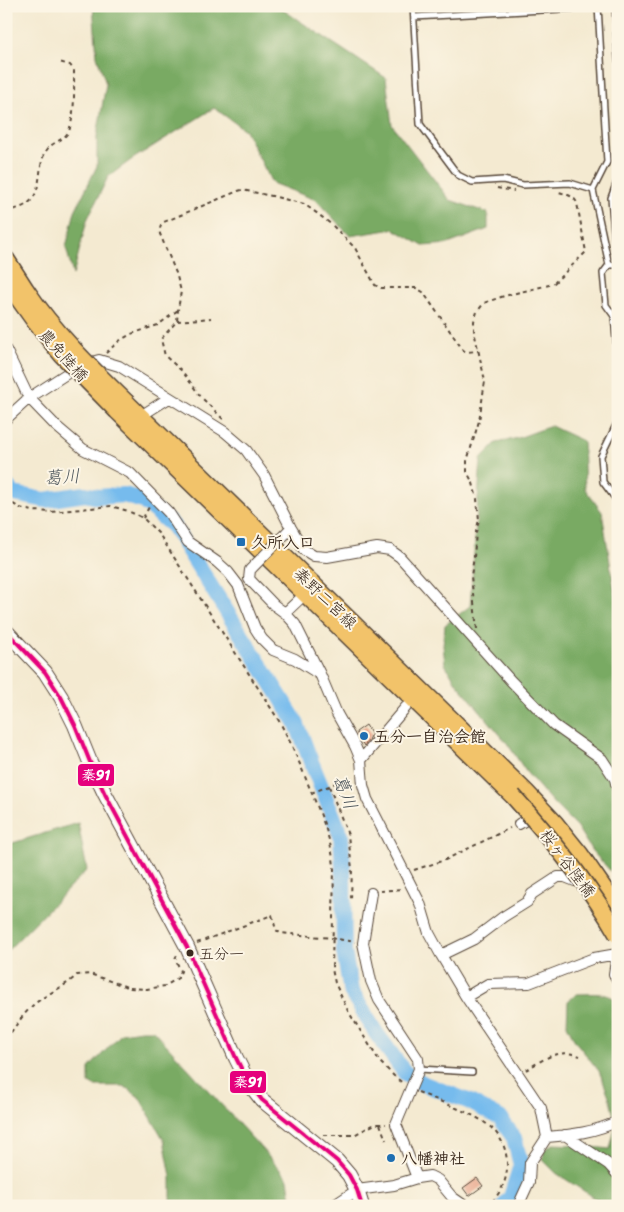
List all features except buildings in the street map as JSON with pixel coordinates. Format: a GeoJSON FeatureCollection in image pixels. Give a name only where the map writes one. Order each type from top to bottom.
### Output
{"type":"FeatureCollection","features":[{"type":"Feature","properties":{"kind":"main road"},"geometry":{"type":"LineString","coordinates":[[6,259],[21,292]]}},
{"type":"Feature","properties":{"kind":"main road"},"geometry":{"type":"LineString","coordinates":[[6,281],[21,292]]}},
{"type":"Feature","properties":{"kind":"main road","name":"農免陸橋"},"geometry":{"type":"LineString","coordinates":[[21,292],[44,315],[122,407]]}},
{"type":"Feature","properties":{"kind":"main road","name":"秦野二宮線"},"geometry":{"type":"LineString","coordinates":[[122,407],[305,594],[519,794]]}},
{"type":"Feature","properties":{"kind":"main road","name":"秦野二宮線"},"geometry":{"type":"LineString","coordinates":[[135,420],[519,794]]}},
{"type":"Feature","properties":{"kind":"main road","name":"桜ヶ谷陸橋"},"geometry":{"type":"LineString","coordinates":[[519,794],[555,823],[580,854],[618,909]]}},
{"type":"Feature","properties":{"kind":"main road","name":"桜ヶ谷陸橋"},"geometry":{"type":"LineString","coordinates":[[519,794],[580,876],[618,936]]}},
{"type":"Feature","properties":{"kind":"street"},"geometry":{"type":"LineString","coordinates":[[6,350],[29,398],[56,426],[83,449],[130,473],[169,513],[188,542],[228,572],[238,585],[255,628],[262,639],[273,650],[295,659],[320,674]]}},
{"type":"Feature","properties":{"kind":"street"},"geometry":{"type":"LineString","coordinates":[[6,419],[29,398],[80,365],[99,360],[119,366],[154,386],[169,398],[225,432],[246,450],[264,475],[290,529],[304,550],[314,556],[327,557],[377,548],[390,550],[400,557],[511,681],[554,725],[602,759],[615,779],[618,791]]}},
{"type":"Feature","properties":{"kind":"street"},"geometry":{"type":"LineString","coordinates":[[135,420],[169,398]]}},
{"type":"Feature","properties":{"kind":"street"},"geometry":{"type":"LineString","coordinates":[[290,529],[250,570],[250,580],[295,624],[320,674],[337,714],[355,746],[361,760],[363,785],[367,799],[420,903],[429,933],[466,997],[541,1108],[547,1137],[530,1163],[529,1182],[518,1206]]}},
{"type":"Feature","properties":{"kind":"street"},"geometry":{"type":"LineString","coordinates":[[285,613],[305,594]]}},
{"type":"Feature","properties":{"kind":"street"},"geometry":{"type":"LineString","coordinates":[[6,631],[46,672],[61,697],[105,794],[187,946],[232,1050],[248,1082],[262,1100],[337,1161],[349,1175],[357,1190],[362,1206]]}},
{"type":"Feature","properties":{"kind":"street"},"geometry":{"type":"LineString","coordinates":[[361,760],[406,707]]}},
{"type":"Feature","properties":{"kind":"street"},"geometry":{"type":"LineString","coordinates":[[441,955],[474,939],[527,902],[532,894],[558,877],[565,877],[575,881],[578,879],[577,861],[538,814],[514,826]]}},
{"type":"Feature","properties":{"kind":"street"},"geometry":{"type":"LineString","coordinates":[[371,892],[363,943],[371,981],[379,1000],[418,1058],[418,1071],[396,1124],[417,1178]]}},
{"type":"Feature","properties":{"kind":"street"},"geometry":{"type":"LineString","coordinates":[[466,997],[488,984],[528,983],[594,958],[617,955],[614,974],[618,981]]}},
{"type":"Feature","properties":{"kind":"street"},"geometry":{"type":"LineString","coordinates":[[547,1137],[589,1132],[618,1121]]}},
{"type":"Feature","properties":{"kind":"street"},"geometry":{"type":"LineString","coordinates":[[565,1135],[608,1164],[618,1175]]}},
{"type":"Feature","properties":{"kind":"street"},"geometry":{"type":"LineString","coordinates":[[333,1206],[357,1190],[394,1185],[430,1176],[438,1180],[452,1198],[465,1206]]}},
{"type":"Feature","properties":{"kind":"lane"},"geometry":{"type":"LineString","coordinates":[[413,6],[420,124],[458,175],[472,182],[503,180],[522,185],[570,183],[593,190]]}},
{"type":"Feature","properties":{"kind":"lane"},"geometry":{"type":"LineString","coordinates":[[615,6],[618,60]]}},
{"type":"Feature","properties":{"kind":"lane"},"geometry":{"type":"LineString","coordinates":[[414,17],[598,7],[608,162],[593,190],[609,265],[603,273],[605,297],[606,305],[614,316],[618,363]]}},
{"type":"Feature","properties":{"kind":"lane"},"geometry":{"type":"LineString","coordinates":[[609,265],[617,265],[611,198],[618,179]]}},
{"type":"Feature","properties":{"kind":"lane"},"geometry":{"type":"LineString","coordinates":[[618,421],[601,456],[603,482],[618,502]]}},
{"type":"Feature","properties":{"kind":"lane"},"geometry":{"type":"LineString","coordinates":[[418,1071],[472,1072]]}},
{"type":"Feature","properties":{"kind":"path"},"geometry":{"type":"LineString","coordinates":[[6,212],[24,208],[33,198],[38,188],[41,164],[45,151],[63,138],[69,131],[73,112],[74,70],[70,65],[59,62]]}},
{"type":"Feature","properties":{"kind":"path"},"geometry":{"type":"LineString","coordinates":[[491,187],[520,192]]}},
{"type":"Feature","properties":{"kind":"path"},"geometry":{"type":"LineString","coordinates":[[222,418],[201,398],[182,372],[166,356],[161,339],[177,320],[181,291],[159,230],[164,222],[238,191],[242,190],[304,204],[332,225],[356,248],[375,285],[381,288],[416,288],[423,292],[463,350],[468,352],[478,350]]}},
{"type":"Feature","properties":{"kind":"path"},"geometry":{"type":"LineString","coordinates":[[479,644],[471,576],[478,520],[477,499],[473,483],[467,472],[467,461],[479,421],[485,381],[474,331],[474,321],[477,312],[484,303],[553,284],[586,252],[575,199],[555,190]]}},
{"type":"Feature","properties":{"kind":"path"},"geometry":{"type":"LineString","coordinates":[[99,360],[109,348],[119,341],[131,334],[158,325],[178,310]]}},
{"type":"Feature","properties":{"kind":"path"},"geometry":{"type":"LineString","coordinates":[[177,320],[211,318]]}},
{"type":"Feature","properties":{"kind":"path"},"geometry":{"type":"LineString","coordinates":[[6,500],[20,508],[42,512],[111,506],[143,518],[159,534],[286,732],[327,830],[334,866],[332,969],[335,983],[348,1011],[380,1062],[394,1076],[410,1088],[482,1120],[493,1129],[500,1139],[506,1153],[508,1171],[504,1186],[488,1206]]}},
{"type":"Feature","properties":{"kind":"path"},"geometry":{"type":"LineString","coordinates":[[143,518],[150,505]]}},
{"type":"Feature","properties":{"kind":"path"},"geometry":{"type":"LineString","coordinates":[[312,793],[329,786],[348,834],[352,869],[351,899]]}},
{"type":"Feature","properties":{"kind":"path"},"geometry":{"type":"LineString","coordinates":[[405,873],[445,860],[514,826]]}},
{"type":"Feature","properties":{"kind":"path"},"geometry":{"type":"LineString","coordinates":[[371,892],[412,887]]}},
{"type":"Feature","properties":{"kind":"path"},"geometry":{"type":"LineString","coordinates":[[6,1039],[26,1011],[38,1001],[70,983],[77,975],[90,974],[130,988],[147,989],[165,986],[178,978],[181,971],[175,959],[178,953],[187,946],[272,915],[276,930],[280,933],[350,941]]}},
{"type":"Feature","properties":{"kind":"path"},"geometry":{"type":"LineString","coordinates":[[518,1074],[555,1054],[580,1056]]}},
{"type":"Feature","properties":{"kind":"path"},"geometry":{"type":"LineString","coordinates":[[306,1136],[314,1134],[354,1135],[375,1124],[396,1124]]}},
{"type":"Feature","properties":{"kind":"path"},"geometry":{"type":"LineString","coordinates":[[380,1124],[386,1140]]}},
{"type":"Feature","properties":{"kind":"green space"},"geometry":{"type":"Polygon","coordinates":[[[93,6],[277,6],[386,78],[392,125],[450,200],[488,213],[488,229],[448,244],[423,246],[394,229],[350,236],[316,200],[272,183],[245,130],[214,108],[131,160],[108,177],[87,220],[73,275],[66,247],[75,211],[97,166],[97,136],[106,84],[97,56],[93,6]]]}},
{"type":"Feature","properties":{"kind":"green space"},"geometry":{"type":"Polygon","coordinates":[[[551,426],[583,441],[585,489],[602,512],[615,594],[618,596],[618,879],[592,851],[577,827],[527,773],[507,743],[456,682],[445,664],[443,645],[445,625],[470,606],[481,459],[496,443],[518,438],[551,426]]]}},
{"type":"Feature","properties":{"kind":"green space"},"geometry":{"type":"Polygon","coordinates":[[[78,823],[87,870],[6,952],[6,845],[78,823]]]}},
{"type":"Feature","properties":{"kind":"green space"},"geometry":{"type":"Polygon","coordinates":[[[577,994],[604,994],[618,1001],[618,1206],[607,1206],[556,1173],[543,1160],[544,1150],[553,1144],[610,1149],[616,1124],[609,1096],[599,1071],[575,1041],[567,1025],[568,1001],[577,994]]]}},
{"type":"Feature","properties":{"kind":"green space"},"geometry":{"type":"Polygon","coordinates":[[[153,1030],[288,1179],[292,1206],[171,1206],[171,1176],[164,1140],[139,1097],[124,1086],[94,1086],[89,1083],[89,1068],[122,1033],[153,1030]]]}},
{"type":"Feature","properties":{"kind":"waterway","name":"葛川"},"geometry":{"type":"LineString","coordinates":[[6,485],[14,494],[45,500],[85,494],[98,497],[124,495],[143,501],[173,526],[296,722],[341,836],[344,952],[351,991],[376,1033],[405,1073],[424,1084],[468,1101],[500,1118],[514,1138],[521,1165],[511,1197],[504,1206]]}},
{"type":"Feature","properties":{"kind":"transit line","name":"秦91"},"geometry":{"type":"LineString","coordinates":[[6,631],[45,672],[61,697],[105,794],[187,947],[248,1082],[262,1100],[337,1161],[349,1175],[357,1190],[362,1206]]}},
{"type":"Feature","properties":{"kind":"place","name":"久所入口"},"geometry":{"type":"Point","coordinates":[241,542]}},
{"type":"Feature","properties":{"kind":"place","name":"五分一自治会館"},"geometry":{"type":"Point","coordinates":[364,736]}},
{"type":"Feature","properties":{"kind":"place","name":"五分一"},"geometry":{"type":"Point","coordinates":[190,953]}},
{"type":"Feature","properties":{"kind":"place","name":"八幡神社"},"geometry":{"type":"Point","coordinates":[391,1158]}}]}
